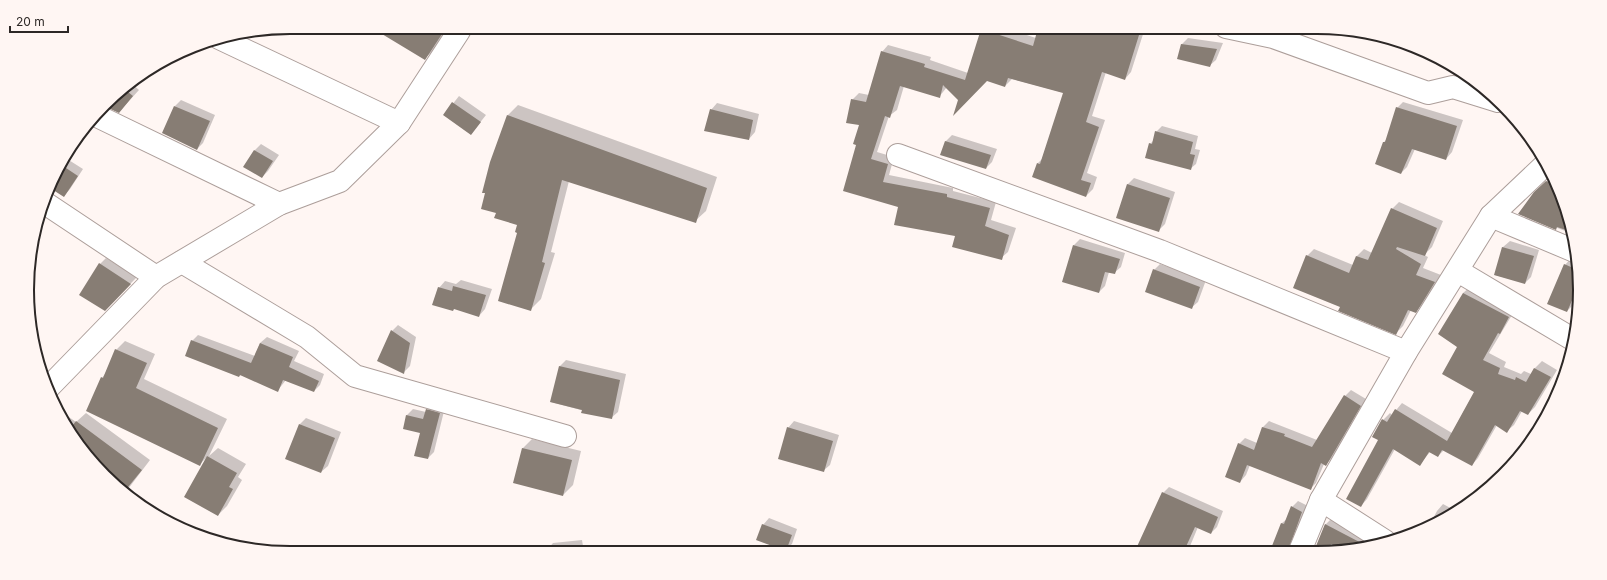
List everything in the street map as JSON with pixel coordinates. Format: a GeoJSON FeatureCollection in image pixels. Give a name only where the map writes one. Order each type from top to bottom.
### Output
{"type":"FeatureCollection","features":[{"type":"Feature","properties":{"kind":"street"},"geometry":{"type":"LineString","coordinates":[[52,384],[156,277],[279,204],[340,181],[398,123],[457,34]]}},
{"type":"Feature","properties":{"kind":"street"},"geometry":{"type":"LineString","coordinates":[[1263,34],[1273,36],[1428,93],[1453,87],[1485,97]]}},
{"type":"Feature","properties":{"kind":"street"},"geometry":{"type":"LineString","coordinates":[[228,42],[398,123]]}},
{"type":"Feature","properties":{"kind":"street"},"geometry":{"type":"LineString","coordinates":[[101,118],[279,204]]}},
{"type":"Feature","properties":{"kind":"street"},"geometry":{"type":"LineString","coordinates":[[898,155],[1160,251],[1406,352]]}},
{"type":"Feature","properties":{"kind":"street"},"geometry":{"type":"LineString","coordinates":[[1302,546],[1321,500],[1406,352],[1491,216],[1542,168]]}},
{"type":"Feature","properties":{"kind":"street"},"geometry":{"type":"LineString","coordinates":[[49,206],[156,277]]}},
{"type":"Feature","properties":{"kind":"street"},"geometry":{"type":"LineString","coordinates":[[1491,216],[1570,249]]}},
{"type":"Feature","properties":{"kind":"street"},"geometry":{"type":"LineString","coordinates":[[182,262],[307,337],[354,376],[565,436]]}},
{"type":"Feature","properties":{"kind":"street"},"geometry":{"type":"LineString","coordinates":[[1458,271],[1569,337]]}},
{"type":"Feature","properties":{"kind":"street"},"geometry":{"type":"LineString","coordinates":[[1321,500],[1380,538]]}},
{"type":"Feature","properties":{"kind":"building"},"geometry":{"type":"Polygon","coordinates":[[[382,34],[442,34],[425,60],[382,34]]]}},
{"type":"Feature","properties":{"kind":"building"},"geometry":{"type":"Polygon","coordinates":[[[979,34],[996,34],[1033,46],[1036,34],[1139,35],[1125,80],[1102,72],[1086,122],[1099,127],[1081,180],[1091,183],[1086,197],[1032,177],[1037,163],[1040,164],[1063,93],[1008,78],[1005,87],[987,81],[953,116],[958,100],[943,85],[940,98],[900,86],[890,118],[885,116],[871,159],[888,164],[883,182],[947,194],[947,197],[990,208],[985,226],[1009,235],[1002,260],[952,247],[955,236],[894,225],[898,207],[843,191],[856,145],[853,144],[859,125],[846,123],[851,99],[866,102],[881,51],[925,64],[924,67],[965,80],[979,34]]]}},
{"type":"Feature","properties":{"kind":"building"},"geometry":{"type":"Polygon","coordinates":[[[1181,44],[1217,49],[1210,67],[1177,59],[1181,44]]]}},
{"type":"Feature","properties":{"kind":"building"},"geometry":{"type":"Polygon","coordinates":[[[128,92],[133,96],[119,113],[109,109],[128,92]]]}},
{"type":"Feature","properties":{"kind":"building"},"geometry":{"type":"Polygon","coordinates":[[[452,102],[481,122],[471,135],[443,115],[452,102]]]}},
{"type":"Feature","properties":{"kind":"building"},"geometry":{"type":"Polygon","coordinates":[[[174,106],[210,121],[197,150],[162,133],[174,106]]]}},
{"type":"Feature","properties":{"kind":"building"},"geometry":{"type":"Polygon","coordinates":[[[1396,107],[1457,126],[1446,160],[1412,149],[1401,174],[1375,164],[1383,142],[1385,142],[1396,107]]]}},
{"type":"Feature","properties":{"kind":"building"},"geometry":{"type":"Polygon","coordinates":[[[710,109],[753,120],[749,140],[704,131],[710,109]]]}},
{"type":"Feature","properties":{"kind":"building"},"geometry":{"type":"Polygon","coordinates":[[[507,115],[707,188],[696,223],[562,180],[542,262],[545,263],[531,311],[498,301],[517,233],[515,232],[517,225],[494,218],[496,213],[481,209],[485,193],[482,193],[490,162],[507,115]]]}},
{"type":"Feature","properties":{"kind":"building"},"geometry":{"type":"Polygon","coordinates":[[[1155,131],[1193,142],[1190,154],[1195,155],[1191,170],[1145,158],[1149,143],[1152,144],[1155,131]]]}},
{"type":"Feature","properties":{"kind":"building"},"geometry":{"type":"Polygon","coordinates":[[[945,141],[991,155],[986,169],[940,155],[945,141]]]}},
{"type":"Feature","properties":{"kind":"building"},"geometry":{"type":"Polygon","coordinates":[[[254,150],[273,161],[262,178],[243,167],[254,150]]]}},
{"type":"Feature","properties":{"kind":"building"},"geometry":{"type":"Polygon","coordinates":[[[65,167],[78,176],[64,197],[54,190],[65,167]]]}},
{"type":"Feature","properties":{"kind":"building"},"geometry":{"type":"Polygon","coordinates":[[[1546,181],[1549,182],[1554,192],[1565,230],[1557,227],[1556,230],[1518,214],[1534,192],[1546,181]]]}},
{"type":"Feature","properties":{"kind":"building"},"geometry":{"type":"Polygon","coordinates":[[[1127,184],[1170,198],[1159,232],[1116,218],[1127,184]]]}},
{"type":"Feature","properties":{"kind":"building"},"geometry":{"type":"Polygon","coordinates":[[[1391,208],[1437,228],[1425,256],[1397,247],[1396,249],[1421,264],[1416,275],[1435,282],[1416,313],[1408,310],[1396,335],[1338,311],[1340,307],[1293,288],[1306,255],[1349,273],[1356,256],[1368,260],[1391,208]]]}},
{"type":"Feature","properties":{"kind":"building"},"geometry":{"type":"Polygon","coordinates":[[[1073,245],[1120,259],[1115,274],[1105,272],[1099,293],[1062,282],[1073,245]]]}},
{"type":"Feature","properties":{"kind":"building"},"geometry":{"type":"Polygon","coordinates":[[[1502,247],[1534,256],[1525,284],[1494,275],[1502,247]]]}},
{"type":"Feature","properties":{"kind":"building"},"geometry":{"type":"Polygon","coordinates":[[[99,263],[131,284],[105,311],[79,295],[99,263]]]}},
{"type":"Feature","properties":{"kind":"building"},"geometry":{"type":"Polygon","coordinates":[[[1564,264],[1572,267],[1572,299],[1567,312],[1547,304],[1564,264]]]}},
{"type":"Feature","properties":{"kind":"building"},"geometry":{"type":"Polygon","coordinates":[[[1153,269],[1200,287],[1192,309],[1145,292],[1153,269]]]}},
{"type":"Feature","properties":{"kind":"building"},"geometry":{"type":"Polygon","coordinates":[[[453,286],[486,295],[479,317],[454,309],[453,311],[432,305],[438,287],[452,291],[453,286]]]}},
{"type":"Feature","properties":{"kind":"building"},"geometry":{"type":"Polygon","coordinates":[[[1463,293],[1509,317],[1483,360],[1500,368],[1498,374],[1515,380],[1516,377],[1526,382],[1534,368],[1551,377],[1528,415],[1520,411],[1507,433],[1495,425],[1472,466],[1442,450],[1438,457],[1429,452],[1420,466],[1393,449],[1361,507],[1346,499],[1378,440],[1372,437],[1382,419],[1387,422],[1395,409],[1447,441],[1474,392],[1442,374],[1457,347],[1438,334],[1463,293]]]}},
{"type":"Feature","properties":{"kind":"building"},"geometry":{"type":"Polygon","coordinates":[[[391,330],[410,343],[404,374],[377,361],[391,330]]]}},
{"type":"Feature","properties":{"kind":"building"},"geometry":{"type":"Polygon","coordinates":[[[191,340],[251,363],[260,343],[293,357],[289,367],[319,381],[314,392],[283,380],[278,392],[240,375],[239,377],[185,356],[191,340]]]}},
{"type":"Feature","properties":{"kind":"building"},"geometry":{"type":"Polygon","coordinates":[[[115,349],[147,363],[136,388],[218,428],[200,466],[86,411],[101,377],[103,378],[115,349]]]}},
{"type":"Feature","properties":{"kind":"building"},"geometry":{"type":"Polygon","coordinates":[[[559,366],[620,380],[612,419],[581,413],[582,410],[550,402],[559,366]]]}},
{"type":"Feature","properties":{"kind":"building"},"geometry":{"type":"Polygon","coordinates":[[[1344,395],[1361,406],[1326,466],[1321,463],[1311,490],[1247,465],[1240,483],[1225,477],[1238,443],[1254,450],[1262,427],[1285,434],[1284,436],[1312,447],[1344,395]]]}},
{"type":"Feature","properties":{"kind":"building"},"geometry":{"type":"Polygon","coordinates":[[[426,409],[440,413],[428,459],[414,456],[420,433],[403,429],[406,415],[423,419],[426,409]]]}},
{"type":"Feature","properties":{"kind":"building"},"geometry":{"type":"Polygon","coordinates":[[[76,421],[142,470],[128,488],[98,459],[73,425],[76,421]]]}},
{"type":"Feature","properties":{"kind":"building"},"geometry":{"type":"Polygon","coordinates":[[[299,424],[335,438],[321,473],[285,459],[299,424]]]}},
{"type":"Feature","properties":{"kind":"building"},"geometry":{"type":"Polygon","coordinates":[[[787,427],[833,441],[824,472],[778,459],[787,427]]]}},
{"type":"Feature","properties":{"kind":"building"},"geometry":{"type":"Polygon","coordinates":[[[522,448],[572,460],[563,496],[513,483],[522,448]]]}},
{"type":"Feature","properties":{"kind":"building"},"geometry":{"type":"Polygon","coordinates":[[[207,456],[237,473],[229,487],[233,489],[218,516],[184,497],[207,456]]]}},
{"type":"Feature","properties":{"kind":"building"},"geometry":{"type":"Polygon","coordinates":[[[1162,492],[1218,517],[1211,534],[1195,527],[1186,546],[1137,546],[1162,492]]]}},
{"type":"Feature","properties":{"kind":"building"},"geometry":{"type":"Polygon","coordinates":[[[1291,506],[1302,512],[1290,546],[1272,546],[1281,523],[1284,524],[1291,506]]]}},
{"type":"Feature","properties":{"kind":"building"},"geometry":{"type":"Polygon","coordinates":[[[762,524],[792,535],[788,546],[772,546],[756,540],[762,524]]]}},
{"type":"Feature","properties":{"kind":"building"},"geometry":{"type":"Polygon","coordinates":[[[1325,524],[1360,542],[1350,544],[1316,546],[1325,524]]]}}]}
